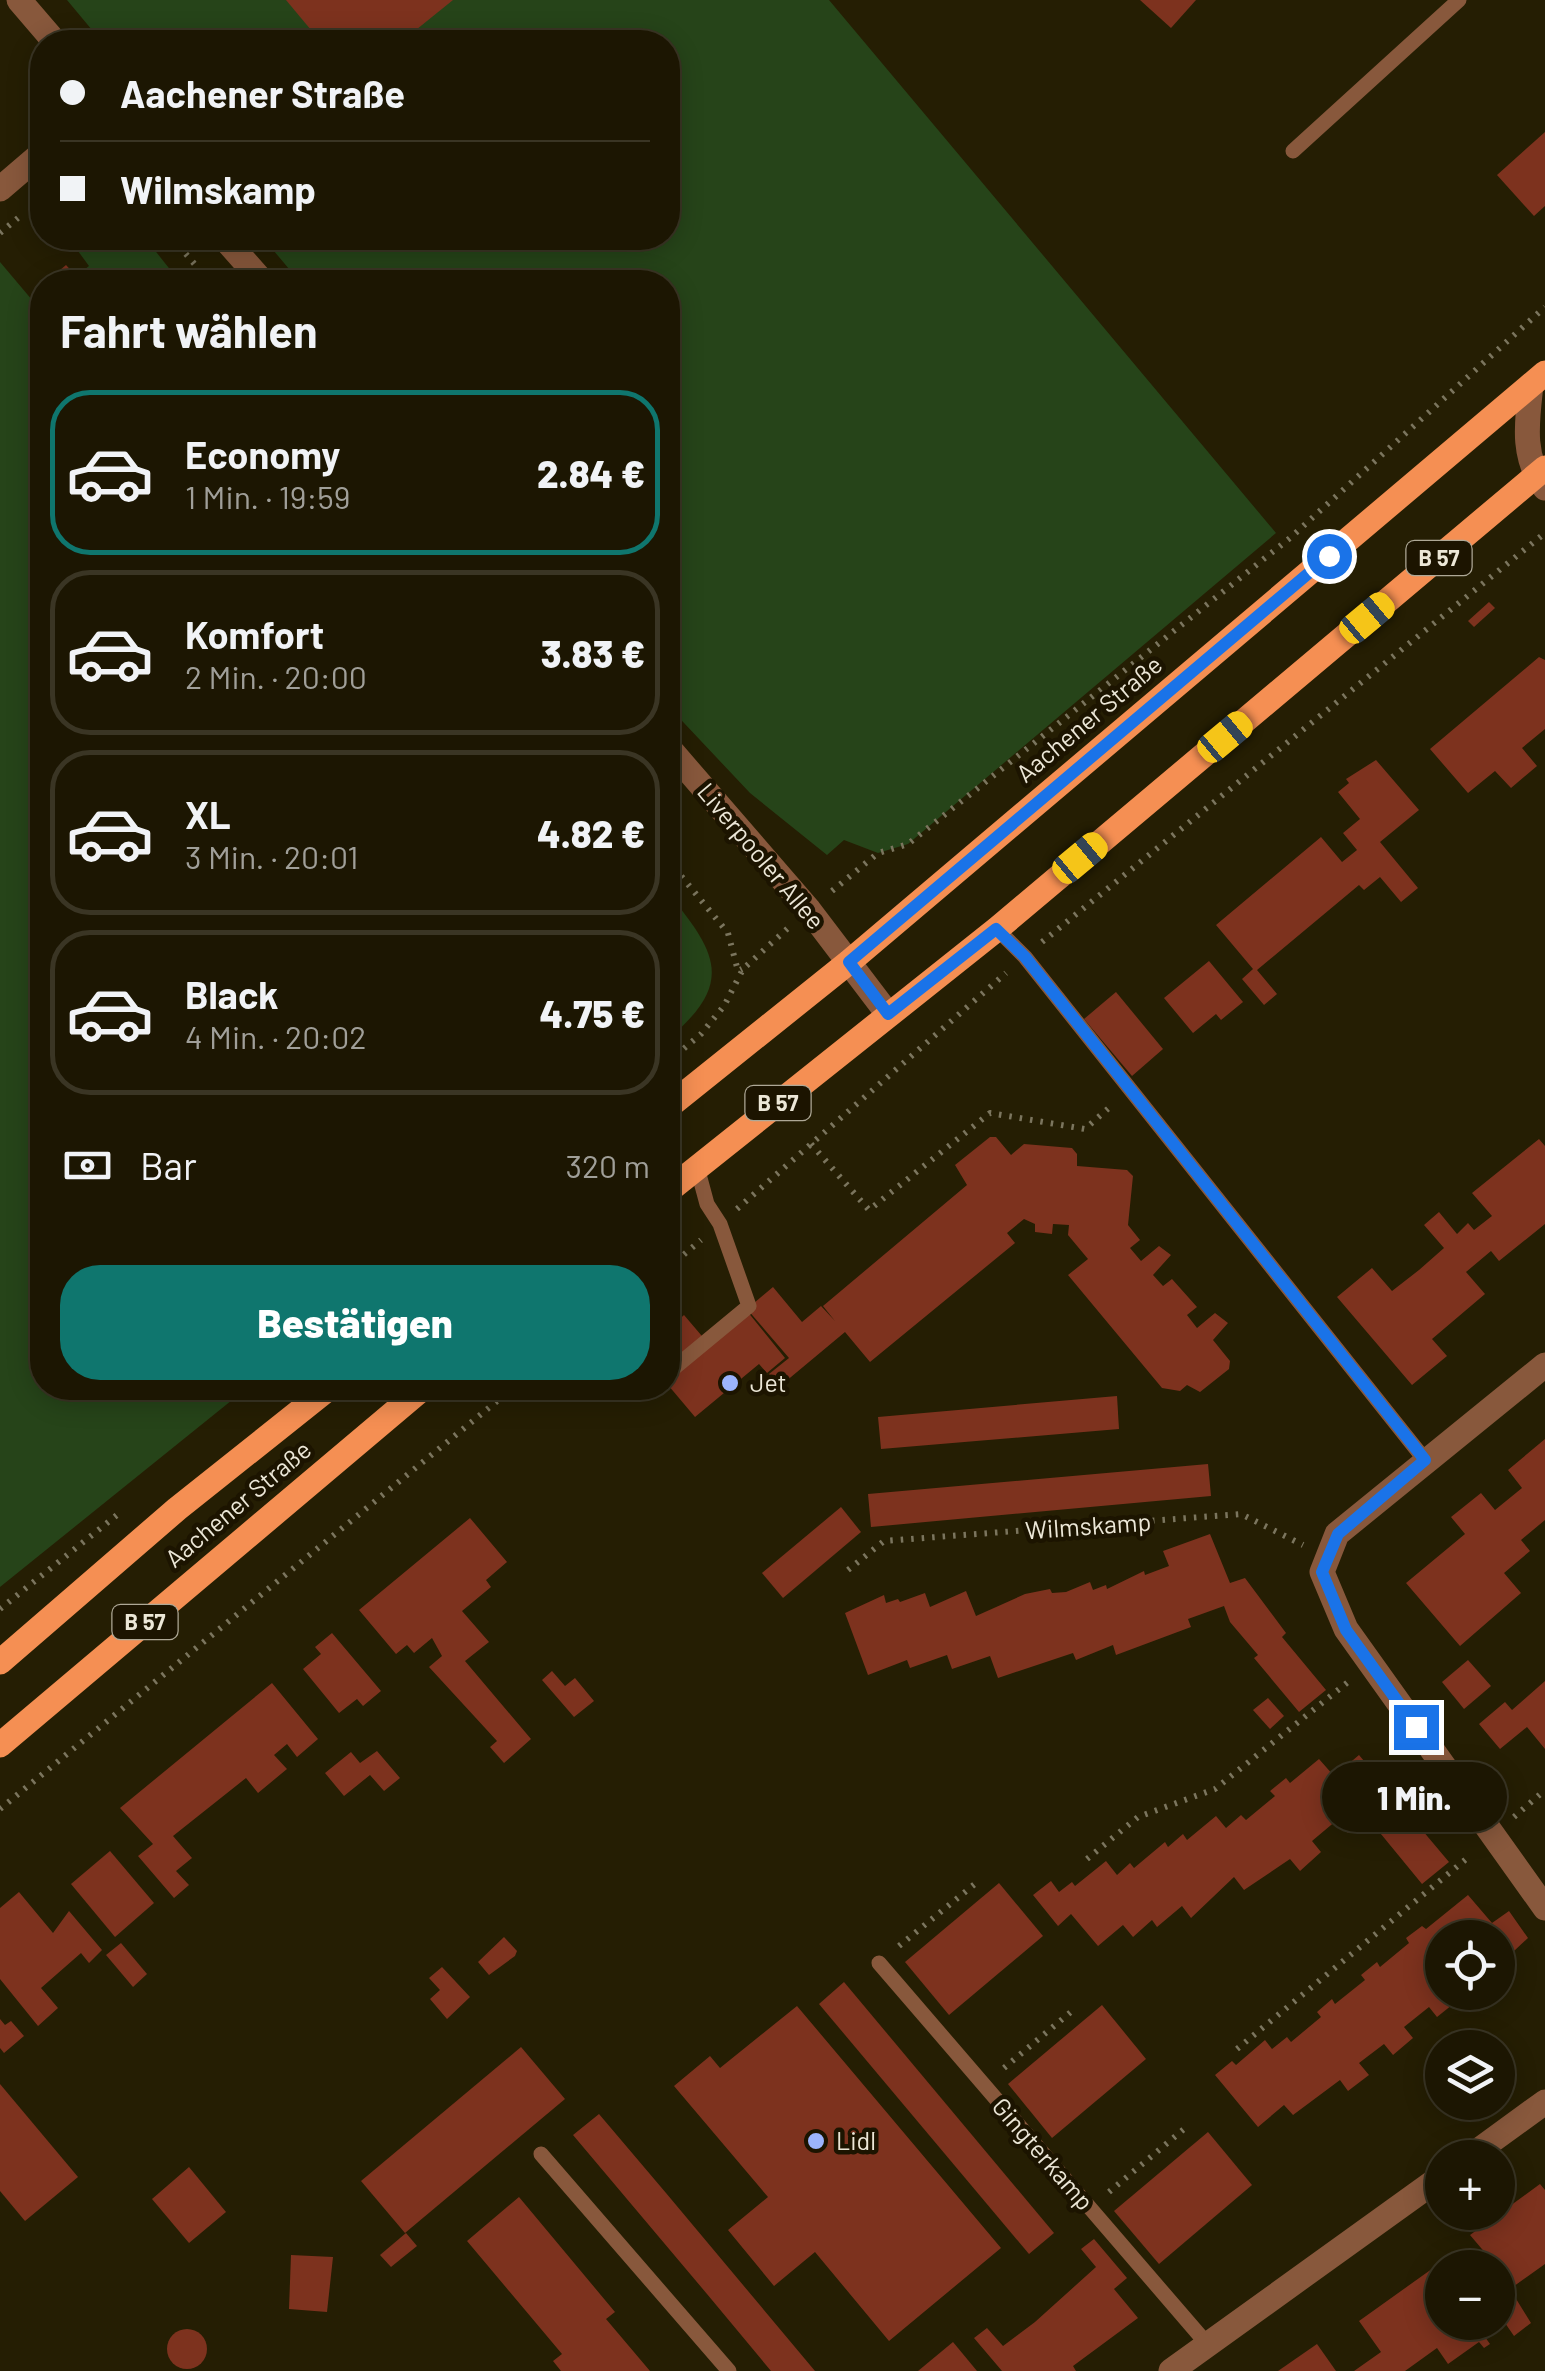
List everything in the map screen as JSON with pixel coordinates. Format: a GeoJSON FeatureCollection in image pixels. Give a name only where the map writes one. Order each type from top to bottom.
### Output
{"type":"FeatureCollection","features":[{"type":"Feature","properties":{"kind":"main road","name":"Aachener Straße"},"geometry":{"type":"LineString","coordinates":[[680,1097],[849,962],[1538,379]]}},
{"type":"Feature","properties":{"kind":"main road","name":"B 57"},"geometry":{"type":"LineString","coordinates":[[680,1180],[996,929],[1542,478]]}},
{"type":"Feature","properties":{"kind":"main road","name":"Aachener Straße"},"geometry":{"type":"LineString","coordinates":[[0,1662],[177,1509],[314,1400]]}},
{"type":"Feature","properties":{"kind":"main road","name":"Aachener Straße"},"geometry":{"type":"LineString","coordinates":[[0,1745],[409,1400]]}},
{"type":"Feature","properties":{"kind":"street"},"geometry":{"type":"LineString","coordinates":[[19,0],[45,30]]}},
{"type":"Feature","properties":{"kind":"street"},"geometry":{"type":"LineString","coordinates":[[0,188],[30,163]]}},
{"type":"Feature","properties":{"kind":"street"},"geometry":{"type":"LineString","coordinates":[[235,250],[252,270]]}},
{"type":"Feature","properties":{"kind":"street"},"geometry":{"type":"LineString","coordinates":[[1538,379],[1525,436],[1542,478]]}},
{"type":"Feature","properties":{"kind":"street","name":"Liverpooler Allee"},"geometry":{"type":"LineString","coordinates":[[680,762],[809,910],[888,1014]]}},
{"type":"Feature","properties":{"kind":"street"},"geometry":{"type":"LineString","coordinates":[[1545,1366],[1338,1534],[1322,1572],[1346,1630],[1545,1908]]}},
{"type":"Feature","properties":{"kind":"street"},"geometry":{"type":"LineString","coordinates":[[1493,2140],[1545,2102]]}},
{"type":"Feature","properties":{"kind":"street"},"geometry":{"type":"LineString","coordinates":[[1171,2371],[1425,2188]]}},
{"type":"Feature","properties":{"kind":"lane"},"geometry":{"type":"LineString","coordinates":[[1293,151],[1459,0]]}},
{"type":"Feature","properties":{"kind":"lane"},"geometry":{"type":"LineString","coordinates":[[996,929],[1025,957],[1425,1460]]}},
{"type":"Feature","properties":{"kind":"lane"},"geometry":{"type":"LineString","coordinates":[[680,1363],[748,1306],[720,1224],[706,1204],[697,1167]]}},
{"type":"Feature","properties":{"kind":"lane","name":"Gingterkamp"},"geometry":{"type":"LineString","coordinates":[[879,1963],[1208,2344]]}},
{"type":"Feature","properties":{"kind":"lane"},"geometry":{"type":"LineString","coordinates":[[540,2154],[729,2371]]}},
{"type":"Feature","properties":{"kind":"path"},"geometry":{"type":"LineString","coordinates":[[182,250],[199,270]]}},
{"type":"Feature","properties":{"kind":"path"},"geometry":{"type":"LineString","coordinates":[[680,875],[728,933],[738,972],[878,853],[908,844],[1290,538],[1545,307]]}},
{"type":"Feature","properties":{"kind":"path"},"geometry":{"type":"LineString","coordinates":[[680,1258],[1025,957],[1545,533]]}},
{"type":"Feature","properties":{"kind":"path"},"geometry":{"type":"LineString","coordinates":[[680,1052],[724,1006],[742,969]]}},
{"type":"Feature","properties":{"kind":"path"},"geometry":{"type":"LineString","coordinates":[[811,1144],[870,1210],[990,1113],[1085,1129],[1130,1090]]}},
{"type":"Feature","properties":{"kind":"path"},"geometry":{"type":"LineString","coordinates":[[0,1809],[498,1400]]}},
{"type":"Feature","properties":{"kind":"path","name":"Wilmskamp"},"geometry":{"type":"LineString","coordinates":[[848,1570],[884,1541],[1241,1514],[1328,1558]]}},
{"type":"Feature","properties":{"kind":"path"},"geometry":{"type":"LineString","coordinates":[[1088,1860],[1138,1817],[1215,1790],[1370,1664]]}},
{"type":"Feature","properties":{"kind":"path"},"geometry":{"type":"LineString","coordinates":[[1237,2049],[1545,1790]]}},
{"type":"Feature","properties":{"kind":"path"},"geometry":{"type":"LineString","coordinates":[[879,1963],[976,1883]]}},
{"type":"Feature","properties":{"kind":"path"},"geometry":{"type":"LineString","coordinates":[[983,2084],[1072,2011]]}},
{"type":"Feature","properties":{"kind":"path"},"geometry":{"type":"LineString","coordinates":[[1090,2208],[1184,2129]]}},
{"type":"Feature","properties":{"kind":"green space"},"geometry":{"type":"Polygon","coordinates":[[[67,0],[829,0],[1276,533],[908,844],[878,853],[844,840],[827,855],[750,793],[680,719],[680,270],[290,270],[273,250],[680,250],[680,30],[92,30],[67,0]]]}},
{"type":"Feature","properties":{"kind":"green space"},"geometry":{"type":"Polygon","coordinates":[[[155,250],[170,270],[84,270],[89,266],[78,251],[155,250]]]}},
{"type":"Feature","properties":{"kind":"green space"},"geometry":{"type":"Polygon","coordinates":[[[0,262],[30,298],[30,1400],[232,1400],[0,1587],[0,262]]]}},
{"type":"Feature","properties":{"kind":"green space"},"geometry":{"type":"Polygon","coordinates":[[[680,908],[698,933],[712,967],[703,1001],[680,1028],[680,908]]]}},
{"type":"Feature","properties":{"kind":"building"},"geometry":{"type":"Polygon","coordinates":[[[286,0],[453,0],[416,30],[311,30],[286,0]]]}},
{"type":"Feature","properties":{"kind":"building"},"geometry":{"type":"Polygon","coordinates":[[[1140,0],[1196,0],[1171,28],[1140,0]]]}},
{"type":"Feature","properties":{"kind":"building"},"geometry":{"type":"Polygon","coordinates":[[[1545,132],[1545,206],[1534,216],[1497,175],[1545,132]]]}},
{"type":"Feature","properties":{"kind":"building"},"geometry":{"type":"Polygon","coordinates":[[[1489,602],[1495,608],[1474,627],[1468,621],[1489,602]]]}},
{"type":"Feature","properties":{"kind":"building"},"geometry":{"type":"Polygon","coordinates":[[[1539,657],[1545,660],[1545,729],[1522,748],[1537,766],[1511,788],[1495,771],[1468,793],[1430,749],[1539,657]]]}},
{"type":"Feature","properties":{"kind":"building"},"geometry":{"type":"Polygon","coordinates":[[[1376,760],[1419,810],[1380,842],[1418,888],[1401,902],[1380,877],[1364,890],[1359,885],[1257,970],[1277,994],[1264,1005],[1242,979],[1253,969],[1216,925],[1321,837],[1342,862],[1357,850],[1343,833],[1360,819],[1338,792],[1349,783],[1346,779],[1376,760]]]}},
{"type":"Feature","properties":{"kind":"building"},"geometry":{"type":"Polygon","coordinates":[[[1209,961],[1243,1002],[1221,1020],[1216,1014],[1193,1033],[1164,998],[1209,961]]]}},
{"type":"Feature","properties":{"kind":"building"},"geometry":{"type":"Polygon","coordinates":[[[1116,992],[1163,1049],[1132,1076],[1084,1019],[1116,992]]]}},
{"type":"Feature","properties":{"kind":"building"},"geometry":{"type":"Polygon","coordinates":[[[990,1137],[996,1137],[1011,1155],[1024,1144],[1072,1148],[1077,1154],[1077,1166],[1127,1170],[1133,1176],[1128,1225],[1140,1240],[1130,1248],[1141,1261],[1159,1246],[1171,1255],[1153,1275],[1163,1286],[1172,1279],[1197,1307],[1187,1315],[1197,1328],[1215,1313],[1228,1323],[1213,1340],[1230,1361],[1229,1369],[1200,1392],[1187,1385],[1180,1391],[1162,1388],[1068,1275],[1088,1259],[1068,1235],[1069,1225],[1053,1224],[1052,1234],[1035,1232],[1035,1224],[1024,1219],[1007,1233],[1015,1243],[870,1362],[845,1332],[779,1387],[769,1374],[789,1358],[747,1309],[773,1287],[802,1322],[821,1306],[835,1321],[823,1306],[967,1185],[955,1165],[990,1137]]]}},
{"type":"Feature","properties":{"kind":"building"},"geometry":{"type":"Polygon","coordinates":[[[1539,1139],[1545,1146],[1545,1224],[1499,1261],[1491,1251],[1466,1272],[1485,1294],[1432,1339],[1447,1356],[1412,1385],[1337,1297],[1372,1268],[1392,1291],[1419,1270],[1444,1248],[1424,1225],[1439,1212],[1457,1234],[1468,1223],[1474,1230],[1492,1216],[1472,1193],[1539,1139]]]}},
{"type":"Feature","properties":{"kind":"building"},"geometry":{"type":"Polygon","coordinates":[[[747,1311],[785,1358],[767,1373],[759,1364],[695,1417],[680,1399],[680,1319],[684,1315],[707,1342],[747,1311]]]}},
{"type":"Feature","properties":{"kind":"building"},"geometry":{"type":"Polygon","coordinates":[[[1117,1396],[1119,1429],[881,1449],[878,1417],[1117,1396]]]}},
{"type":"Feature","properties":{"kind":"building"},"geometry":{"type":"Polygon","coordinates":[[[1545,1439],[1545,1520],[1521,1540],[1530,1551],[1504,1573],[1521,1593],[1460,1646],[1406,1583],[1465,1534],[1451,1517],[1481,1493],[1495,1510],[1522,1488],[1508,1470],[1545,1439]]]}},
{"type":"Feature","properties":{"kind":"building"},"geometry":{"type":"Polygon","coordinates":[[[1208,1464],[1211,1496],[871,1527],[868,1494],[1208,1464]]]}},
{"type":"Feature","properties":{"kind":"building"},"geometry":{"type":"Polygon","coordinates":[[[841,1507],[861,1532],[783,1598],[762,1573],[841,1507]]]}},
{"type":"Feature","properties":{"kind":"building"},"geometry":{"type":"Polygon","coordinates":[[[470,1518],[507,1562],[486,1580],[491,1587],[462,1611],[489,1642],[465,1661],[531,1739],[504,1763],[490,1747],[497,1741],[429,1667],[442,1656],[432,1638],[414,1653],[407,1645],[396,1654],[359,1610],[470,1518]]]}},
{"type":"Feature","properties":{"kind":"building"},"geometry":{"type":"Polygon","coordinates":[[[1210,1534],[1230,1583],[1245,1578],[1286,1633],[1282,1637],[1326,1690],[1299,1712],[1254,1658],[1258,1655],[1230,1622],[1224,1606],[1188,1619],[1191,1627],[1116,1655],[1113,1645],[1076,1660],[1073,1653],[998,1678],[990,1656],[952,1669],[947,1655],[910,1668],[907,1660],[868,1675],[845,1613],[884,1595],[886,1603],[925,1593],[930,1607],[966,1591],[976,1616],[1025,1594],[1050,1589],[1052,1593],[1066,1592],[1090,1582],[1093,1590],[1106,1585],[1107,1589],[1144,1571],[1145,1575],[1169,1566],[1163,1551],[1210,1534]]]}},
{"type":"Feature","properties":{"kind":"building"},"geometry":{"type":"Polygon","coordinates":[[[332,1633],[381,1691],[363,1706],[357,1699],[339,1713],[303,1669],[321,1654],[315,1647],[332,1633]]]}},
{"type":"Feature","properties":{"kind":"building"},"geometry":{"type":"Polygon","coordinates":[[[1468,1660],[1491,1686],[1464,1709],[1442,1682],[1468,1660]]]}},
{"type":"Feature","properties":{"kind":"building"},"geometry":{"type":"Polygon","coordinates":[[[552,1671],[565,1686],[575,1678],[594,1701],[574,1717],[542,1680],[552,1671]]]}},
{"type":"Feature","properties":{"kind":"building"},"geometry":{"type":"Polygon","coordinates":[[[1545,1681],[1545,1749],[1527,1727],[1500,1749],[1479,1724],[1505,1702],[1512,1710],[1545,1681]]]}},
{"type":"Feature","properties":{"kind":"building"},"geometry":{"type":"Polygon","coordinates":[[[272,1683],[318,1739],[297,1757],[287,1744],[274,1755],[287,1769],[258,1793],[246,1778],[173,1836],[192,1858],[176,1871],[189,1885],[174,1898],[138,1856],[153,1844],[120,1808],[272,1683]]]}},
{"type":"Feature","properties":{"kind":"building"},"geometry":{"type":"Polygon","coordinates":[[[1268,1698],[1284,1716],[1270,1729],[1253,1710],[1268,1698]]]}},
{"type":"Feature","properties":{"kind":"building"},"geometry":{"type":"Polygon","coordinates":[[[377,1751],[400,1778],[384,1791],[370,1775],[344,1796],[325,1773],[351,1752],[360,1763],[377,1751]]]}},
{"type":"Feature","properties":{"kind":"building"},"geometry":{"type":"Polygon","coordinates":[[[1359,1755],[1449,1862],[1422,1884],[1367,1817],[1348,1833],[1337,1820],[1312,1841],[1321,1852],[1300,1871],[1290,1859],[1244,1890],[1234,1877],[1191,1918],[1182,1906],[1157,1927],[1152,1920],[1133,1937],[1123,1925],[1098,1946],[1071,1914],[1058,1926],[1033,1895],[1051,1881],[1059,1892],[1072,1882],[1075,1886],[1106,1861],[1117,1875],[1130,1863],[1134,1868],[1165,1842],[1168,1847],[1183,1834],[1187,1840],[1216,1816],[1226,1828],[1241,1815],[1246,1820],[1275,1796],[1270,1791],[1286,1778],[1290,1783],[1319,1759],[1334,1776],[1359,1755]]]}},
{"type":"Feature","properties":{"kind":"building"},"geometry":{"type":"Polygon","coordinates":[[[110,1851],[154,1903],[115,1937],[71,1884],[110,1851]]]}},
{"type":"Feature","properties":{"kind":"building"},"geometry":{"type":"Polygon","coordinates":[[[999,1883],[1043,1936],[949,2015],[905,1962],[999,1883]]]}},
{"type":"Feature","properties":{"kind":"building"},"geometry":{"type":"Polygon","coordinates":[[[19,1892],[53,1933],[69,1911],[102,1950],[89,1963],[81,1953],[41,1988],[58,2008],[38,2026],[0,1979],[0,1908],[19,1892]]]}},
{"type":"Feature","properties":{"kind":"building"},"geometry":{"type":"Polygon","coordinates":[[[1468,1895],[1489,1920],[1437,1920],[1468,1895]]]}},
{"type":"Feature","properties":{"kind":"building"},"geometry":{"type":"Polygon","coordinates":[[[1509,1911],[1528,1938],[1515,1950],[1515,1920],[1496,1920],[1509,1911]]]}},
{"type":"Feature","properties":{"kind":"building"},"geometry":{"type":"Polygon","coordinates":[[[1422,1926],[1425,2010],[1404,2027],[1413,2038],[1393,2055],[1384,2044],[1359,2063],[1369,2075],[1348,2091],[1340,2080],[1293,2115],[1284,2105],[1258,2127],[1215,2075],[1232,2061],[1236,2065],[1265,2040],[1272,2049],[1287,2037],[1291,2042],[1321,2017],[1317,2012],[1332,1999],[1335,2004],[1365,1980],[1361,1975],[1377,1962],[1380,1967],[1409,1943],[1406,1938],[1422,1926]]]}},
{"type":"Feature","properties":{"kind":"building"},"geometry":{"type":"Polygon","coordinates":[[[504,1937],[517,1951],[489,1975],[478,1962],[504,1937]]]}},
{"type":"Feature","properties":{"kind":"building"},"geometry":{"type":"Polygon","coordinates":[[[121,1943],[147,1974],[133,1987],[106,1955],[121,1943]]]}},
{"type":"Feature","properties":{"kind":"building"},"geometry":{"type":"Polygon","coordinates":[[[442,1967],[470,1997],[447,2019],[430,1999],[440,1990],[429,1978],[442,1967]]]}},
{"type":"Feature","properties":{"kind":"building"},"geometry":{"type":"Polygon","coordinates":[[[844,1982],[1054,2233],[1029,2254],[819,2004],[844,1982]]]}},
{"type":"Feature","properties":{"kind":"building"},"geometry":{"type":"Polygon","coordinates":[[[1102,2005],[1146,2059],[1052,2138],[1008,2084],[1102,2005]]]}},
{"type":"Feature","properties":{"kind":"building","name":"Lidl"},"geometry":{"type":"Polygon","coordinates":[[[797,2006],[1001,2248],[889,2341],[815,2252],[774,2286],[728,2230],[768,2197],[674,2086],[710,2056],[720,2068],[797,2006]]]}},
{"type":"Feature","properties":{"kind":"building"},"geometry":{"type":"Polygon","coordinates":[[[0,2019],[5,2025],[11,2021],[24,2036],[4,2053],[0,2048],[0,2019]]]}},
{"type":"Feature","properties":{"kind":"building"},"geometry":{"type":"Polygon","coordinates":[[[521,2047],[565,2099],[405,2233],[361,2181],[521,2047]]]}},
{"type":"Feature","properties":{"kind":"building"},"geometry":{"type":"Polygon","coordinates":[[[0,2084],[78,2177],[25,2221],[0,2191],[0,2084]]]}},
{"type":"Feature","properties":{"kind":"building"},"geometry":{"type":"Polygon","coordinates":[[[599,2114],[815,2371],[771,2371],[573,2135],[599,2114]]]}},
{"type":"Feature","properties":{"kind":"building"},"geometry":{"type":"Polygon","coordinates":[[[1208,2132],[1252,2185],[1159,2264],[1114,2211],[1208,2132]]]}},
{"type":"Feature","properties":{"kind":"building"},"geometry":{"type":"Polygon","coordinates":[[[189,2167],[226,2212],[189,2243],[152,2199],[189,2167]]]}},
{"type":"Feature","properties":{"kind":"building"},"geometry":{"type":"Polygon","coordinates":[[[1540,2184],[1545,2190],[1545,2264],[1515,2285],[1515,2250],[1483,2250],[1470,2235],[1477,2230],[1515,2230],[1515,2202],[1540,2184]]]}},
{"type":"Feature","properties":{"kind":"building"},"geometry":{"type":"Polygon","coordinates":[[[519,2197],[615,2312],[606,2319],[650,2371],[561,2371],[553,2361],[562,2354],[467,2241],[519,2197]]]}},
{"type":"Feature","properties":{"kind":"building"},"geometry":{"type":"Polygon","coordinates":[[[406,2233],[417,2246],[391,2267],[380,2255],[406,2233]]]}},
{"type":"Feature","properties":{"kind":"building"},"geometry":{"type":"Polygon","coordinates":[[[1094,2239],[1127,2278],[1114,2289],[1138,2318],[1073,2366],[1076,2371],[1002,2371],[974,2338],[987,2328],[1003,2346],[1035,2322],[1096,2267],[1081,2249],[1094,2239]]]}},
{"type":"Feature","properties":{"kind":"building"},"geometry":{"type":"Polygon","coordinates":[[[291,2255],[333,2257],[327,2312],[289,2309],[291,2255]]]}},
{"type":"Feature","properties":{"kind":"building"},"geometry":{"type":"Polygon","coordinates":[[[1425,2274],[1425,2340],[1487,2340],[1490,2344],[1484,2348],[1479,2342],[1448,2364],[1437,2348],[1405,2371],[1354,2371],[1381,2352],[1359,2321],[1425,2274]]]}},
{"type":"Feature","properties":{"kind":"building"},"geometry":{"type":"Polygon","coordinates":[[[1515,2297],[1531,2323],[1515,2335],[1515,2297]]]}},
{"type":"Feature","properties":{"kind":"building"},"geometry":{"type":"Polygon","coordinates":[[[187,2329],[201,2335],[207,2349],[201,2363],[187,2369],[173,2363],[167,2349],[173,2335],[187,2329]]]}},
{"type":"Feature","properties":{"kind":"building"},"geometry":{"type":"Polygon","coordinates":[[[953,2342],[977,2371],[918,2371],[953,2342]]]}},
{"type":"Feature","properties":{"kind":"building"},"geometry":{"type":"Polygon","coordinates":[[[1317,2344],[1336,2371],[1278,2371],[1317,2344]]]}},
{"type":"Feature","properties":{"kind":"place","name":"Jet"},"geometry":{"type":"Point","coordinates":[730,1383]}},
{"type":"Feature","properties":{"kind":"place","name":"Lidl"},"geometry":{"type":"Point","coordinates":[816,2141]}},
{"type":"Feature","properties":{"kind":"route"},"geometry":{"type":"LineString","coordinates":[[1329,556],[849,962],[888,1014],[996,929],[1025,957],[1425,1460],[1338,1534],[1322,1572],[1346,1630],[1416,1727]]}}]}
